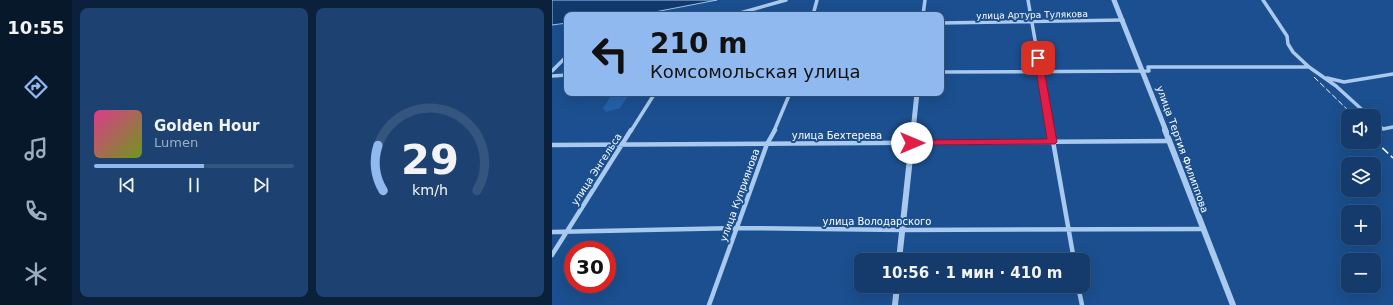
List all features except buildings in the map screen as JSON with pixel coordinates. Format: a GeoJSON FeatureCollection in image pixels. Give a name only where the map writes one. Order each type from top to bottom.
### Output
{"type":"FeatureCollection","features":[{"type":"Feature","properties":{"kind":"street"},"geometry":{"type":"LineString","coordinates":[[744,12],[786,0]]}},
{"type":"Feature","properties":{"kind":"street"},"geometry":{"type":"LineString","coordinates":[[814,12],[817,0]]}},
{"type":"Feature","properties":{"kind":"street"},"geometry":{"type":"LineString","coordinates":[[923,12],[924,0]]}},
{"type":"Feature","properties":{"kind":"street"},"geometry":{"type":"LineString","coordinates":[[1028,0],[1073,253]]}},
{"type":"Feature","properties":{"kind":"street","name":"улица Тертия Филиппова"},"geometry":{"type":"LineString","coordinates":[[1114,0],[1145,71],[1202,229],[1233,305]]}},
{"type":"Feature","properties":{"kind":"street"},"geometry":{"type":"LineString","coordinates":[[1263,0],[1287,36],[1288,44],[1293,52],[1309,67],[1336,86],[1361,109]]}},
{"type":"Feature","properties":{"kind":"street","name":"улица Артура Тулякова"},"geometry":{"type":"LineString","coordinates":[[944,23],[1123,20]]}},
{"type":"Feature","properties":{"kind":"street"},"geometry":{"type":"LineString","coordinates":[[552,71],[564,59]]}},
{"type":"Feature","properties":{"kind":"street"},"geometry":{"type":"LineString","coordinates":[[944,72],[1149,71],[1148,67],[1309,67]]}},
{"type":"Feature","properties":{"kind":"street"},"geometry":{"type":"LineString","coordinates":[[1323,77],[1344,82],[1393,74]]}},
{"type":"Feature","properties":{"kind":"street"},"geometry":{"type":"LineString","coordinates":[[552,76],[564,75]]}},
{"type":"Feature","properties":{"kind":"street","name":"улица Энгельса"},"geometry":{"type":"LineString","coordinates":[[552,255],[654,96]]}},
{"type":"Feature","properties":{"kind":"street","name":"улица Куприянова"},"geometry":{"type":"LineString","coordinates":[[709,305],[767,144],[779,123],[789,96]]}},
{"type":"Feature","properties":{"kind":"street"},"geometry":{"type":"LineString","coordinates":[[900,253],[917,96]]}},
{"type":"Feature","properties":{"kind":"street"},"geometry":{"type":"LineString","coordinates":[[1381,127],[1383,129],[1393,127]]}},
{"type":"Feature","properties":{"kind":"street","name":"улица Бехтерева"},"geometry":{"type":"LineString","coordinates":[[552,145],[1170,141]]}},
{"type":"Feature","properties":{"kind":"street","name":"улица Володарского"},"geometry":{"type":"LineString","coordinates":[[552,232],[738,228],[902,230],[1068,228],[1202,229]]}},
{"type":"Feature","properties":{"kind":"street"},"geometry":{"type":"LineString","coordinates":[[895,305],[896,293]]}},
{"type":"Feature","properties":{"kind":"street"},"geometry":{"type":"LineString","coordinates":[[1079,293],[1082,305]]}},
{"type":"Feature","properties":{"kind":"shaded area"},"geometry":{"type":"Polygon","coordinates":[[[552,0],[717,0],[655,12],[564,12],[564,23],[552,25],[552,0]]]}},
{"type":"Feature","properties":{"kind":"shaded area"},"geometry":{"type":"Polygon","coordinates":[[[611,96],[628,96],[620,108],[606,112],[603,108],[611,96]]]}},
{"type":"Feature","properties":{"kind":"railway"},"geometry":{"type":"LineString","coordinates":[[1314,77],[1347,109]]}},
{"type":"Feature","properties":{"kind":"railway"},"geometry":{"type":"LineString","coordinates":[[1381,147],[1393,158]]}},
{"type":"Feature","properties":{"kind":"route"},"geometry":{"type":"LineString","coordinates":[[912,143],[1052,142],[1038,58]]}}]}
